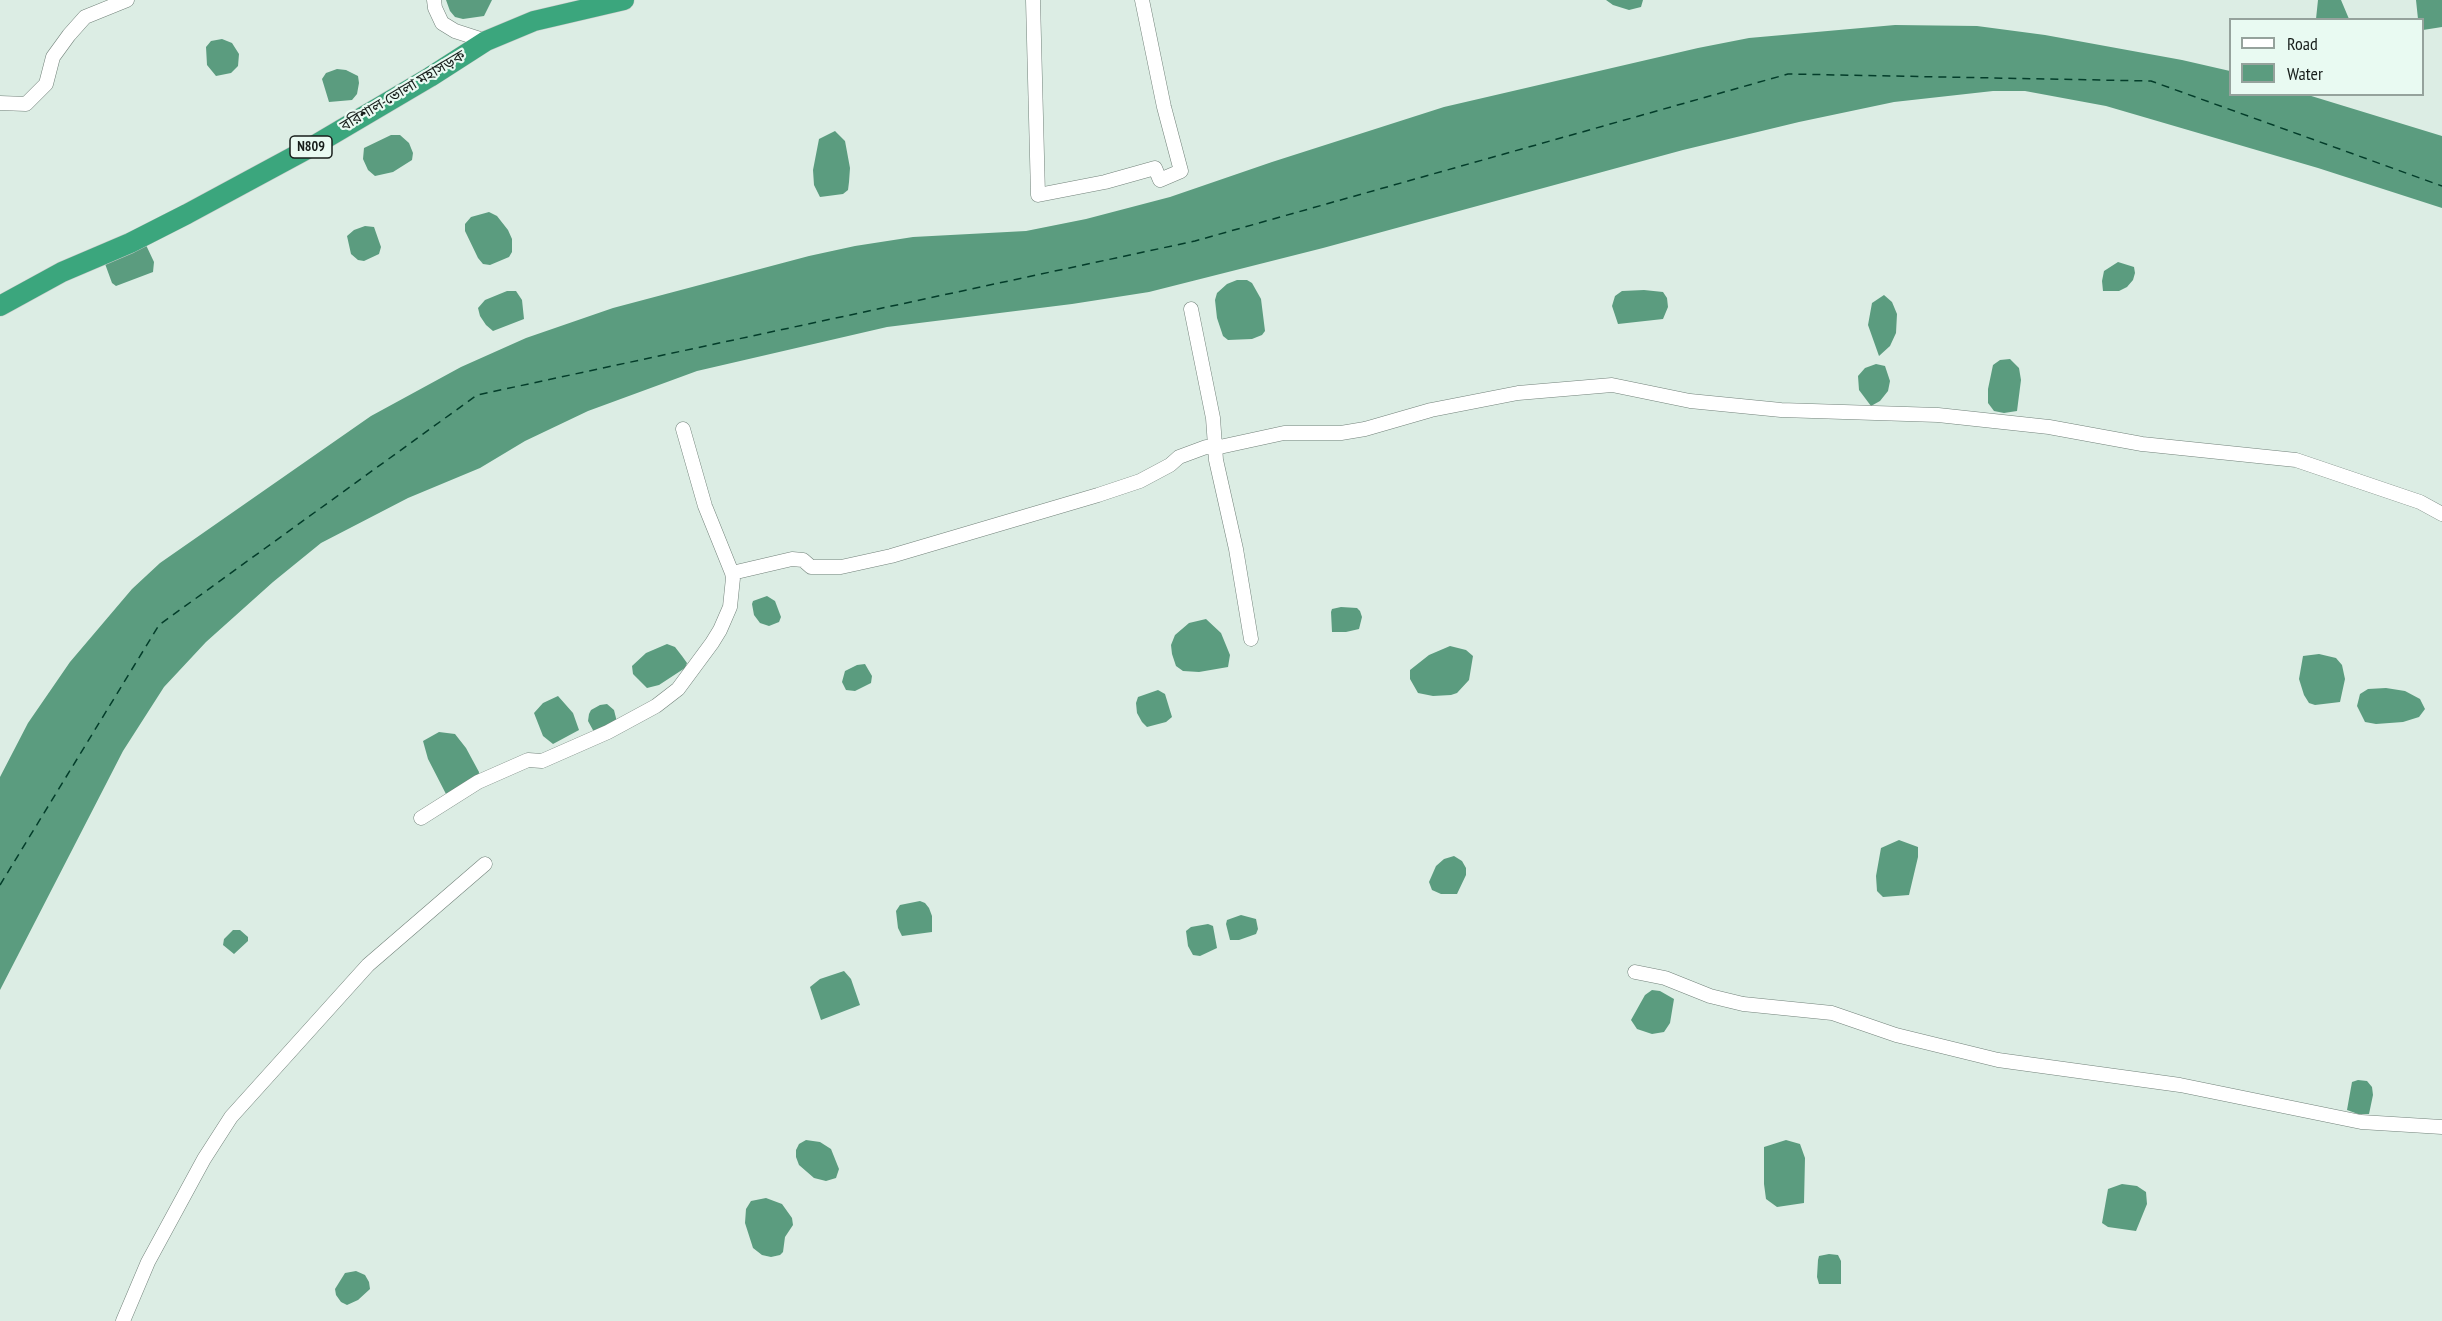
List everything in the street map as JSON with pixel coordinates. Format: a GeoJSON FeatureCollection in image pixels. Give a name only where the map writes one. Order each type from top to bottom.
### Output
{"type":"FeatureCollection","features":[{"type":"Feature","properties":{"kind":"highway","name":"বরিশাল-ভোলা মহাসড়ক"},"geometry":{"type":"LineString","coordinates":[[0,306],[62,272],[130,243],[178,219],[292,157],[430,77],[486,41],[534,21],[624,0]]}},
{"type":"Feature","properties":{"kind":"street"},"geometry":{"type":"LineString","coordinates":[[0,103],[26,104],[46,84],[53,57],[85,17],[127,0]]}},
{"type":"Feature","properties":{"kind":"street"},"geometry":{"type":"LineString","coordinates":[[434,0],[442,23],[455,31],[486,41]]}},
{"type":"Feature","properties":{"kind":"street"},"geometry":{"type":"LineString","coordinates":[[1033,0],[1038,195],[1105,182],[1156,168],[1160,180],[1181,171],[1164,107],[1142,0]]}},
{"type":"Feature","properties":{"kind":"street"},"geometry":{"type":"LineString","coordinates":[[1191,309],[1207,383],[1215,448],[1251,639]]}},
{"type":"Feature","properties":{"kind":"street"},"geometry":{"type":"LineString","coordinates":[[732,573],[792,559],[803,560],[811,567],[841,567],[872,561],[1140,481],[1189,452],[1210,447],[1215,448],[1284,433],[1341,433],[1365,429],[1431,410],[1518,393],[1612,385],[1690,402],[1780,410],[1938,415],[2049,427],[2142,444],[2296,460],[2420,502],[2442,514]]}},
{"type":"Feature","properties":{"kind":"street"},"geometry":{"type":"LineString","coordinates":[[421,819],[478,782],[528,760],[542,761],[608,732],[656,706],[678,689],[712,643],[730,607],[734,578],[705,506],[683,429]]}},
{"type":"Feature","properties":{"kind":"street"},"geometry":{"type":"LineString","coordinates":[[123,1321],[148,1262],[204,1159],[231,1117],[368,965],[485,864]]}},
{"type":"Feature","properties":{"kind":"street"},"geometry":{"type":"LineString","coordinates":[[1635,972],[1665,978],[1710,996],[1743,1004],[1832,1013],[1896,1035],[1998,1060],[2180,1085],[2361,1122],[2442,1127]]}},
{"type":"Feature","properties":{"kind":"water"},"geometry":{"type":"Polygon","coordinates":[[[446,0],[492,0],[484,16],[463,19],[455,17],[446,0]]]}},
{"type":"Feature","properties":{"kind":"water"},"geometry":{"type":"Polygon","coordinates":[[[1606,0],[1643,0],[1641,7],[1629,10],[1606,0]]]}},
{"type":"Feature","properties":{"kind":"water"},"geometry":{"type":"Polygon","coordinates":[[[2318,0],[2341,0],[2349,18],[2316,18],[2318,0]]]}},
{"type":"Feature","properties":{"kind":"water"},"geometry":{"type":"Polygon","coordinates":[[[2416,0],[2442,0],[2442,27],[2424,30],[2424,18],[2418,18],[2416,0]]]}},
{"type":"Feature","properties":{"kind":"water"},"geometry":{"type":"Polygon","coordinates":[[[1895,25],[1977,26],[2045,35],[2229,71],[2229,96],[2311,96],[2442,136],[2442,208],[2318,168],[2106,106],[2025,91],[1993,91],[1894,102],[1799,122],[1683,150],[1323,248],[1149,292],[887,327],[697,371],[588,411],[525,441],[480,468],[408,498],[321,543],[273,582],[206,642],[164,687],[123,751],[0,990],[0,777],[28,723],[70,662],[132,589],[160,563],[371,416],[461,367],[526,338],[613,308],[809,256],[913,237],[1026,231],[1086,219],[1170,197],[1444,107],[1749,38],[1895,25]]]}},
{"type":"Feature","properties":{"kind":"water"},"geometry":{"type":"Polygon","coordinates":[[[222,39],[232,43],[239,54],[238,66],[231,73],[216,76],[207,65],[206,47],[211,41],[222,39]]]}},
{"type":"Feature","properties":{"kind":"water"},"geometry":{"type":"Polygon","coordinates":[[[337,69],[346,70],[358,76],[357,94],[352,100],[329,102],[322,79],[326,73],[337,69]]]}},
{"type":"Feature","properties":{"kind":"water"},"geometry":{"type":"Polygon","coordinates":[[[835,131],[845,141],[850,168],[848,190],[843,194],[820,197],[814,185],[813,170],[819,139],[835,131]]]}},
{"type":"Feature","properties":{"kind":"water"},"geometry":{"type":"Polygon","coordinates":[[[391,135],[400,135],[409,143],[413,153],[412,160],[393,172],[375,176],[368,170],[363,159],[364,148],[391,135]]]}},
{"type":"Feature","properties":{"kind":"water"},"geometry":{"type":"Polygon","coordinates":[[[489,212],[497,216],[512,239],[512,252],[509,257],[490,265],[483,264],[478,258],[465,231],[465,224],[471,217],[489,212]]]}},
{"type":"Feature","properties":{"kind":"water"},"geometry":{"type":"Polygon","coordinates":[[[365,226],[374,227],[381,247],[379,254],[364,261],[358,260],[351,254],[347,236],[354,230],[365,226]]]}},
{"type":"Feature","properties":{"kind":"water"},"geometry":{"type":"Polygon","coordinates":[[[146,245],[154,262],[153,272],[116,286],[112,283],[104,261],[146,245]]]}},
{"type":"Feature","properties":{"kind":"water"},"geometry":{"type":"Polygon","coordinates":[[[2118,262],[2134,267],[2133,280],[2119,291],[2103,291],[2104,271],[2118,262]]]}},
{"type":"Feature","properties":{"kind":"water"},"geometry":{"type":"Polygon","coordinates":[[[1237,280],[1247,280],[1252,283],[1261,299],[1265,331],[1262,335],[1252,339],[1228,340],[1223,336],[1217,318],[1215,300],[1217,293],[1227,284],[1237,280]]]}},
{"type":"Feature","properties":{"kind":"water"},"geometry":{"type":"Polygon","coordinates":[[[507,291],[516,291],[522,300],[524,319],[493,331],[480,316],[478,308],[485,300],[507,291]]]}},
{"type":"Feature","properties":{"kind":"water"},"geometry":{"type":"Polygon","coordinates":[[[1622,291],[1663,292],[1667,298],[1668,307],[1663,319],[1618,324],[1612,306],[1615,296],[1622,291]]]}},
{"type":"Feature","properties":{"kind":"water"},"geometry":{"type":"Polygon","coordinates":[[[1884,295],[1892,302],[1897,314],[1896,333],[1890,346],[1879,356],[1868,325],[1872,303],[1884,295]]]}},
{"type":"Feature","properties":{"kind":"water"},"geometry":{"type":"Polygon","coordinates":[[[2010,359],[2019,368],[2021,380],[2017,411],[2004,413],[1994,411],[1988,403],[1988,389],[1993,365],[2000,360],[2010,359]]]}},
{"type":"Feature","properties":{"kind":"water"},"geometry":{"type":"Polygon","coordinates":[[[1876,364],[1885,366],[1890,381],[1888,391],[1880,401],[1871,406],[1859,390],[1858,376],[1865,368],[1876,364]]]}},
{"type":"Feature","properties":{"kind":"water"},"geometry":{"type":"Polygon","coordinates":[[[767,596],[775,601],[781,617],[779,622],[769,626],[760,623],[754,615],[752,604],[753,601],[767,596]]]}},
{"type":"Feature","properties":{"kind":"water"},"geometry":{"type":"Polygon","coordinates":[[[1357,608],[1360,611],[1362,617],[1359,629],[1332,632],[1332,609],[1357,608]]]}},
{"type":"Feature","properties":{"kind":"water"},"geometry":{"type":"Polygon","coordinates":[[[1206,619],[1221,633],[1230,655],[1228,667],[1199,672],[1183,671],[1176,666],[1172,654],[1171,645],[1175,635],[1189,623],[1206,619]]]}},
{"type":"Feature","properties":{"kind":"water"},"geometry":{"type":"Polygon","coordinates":[[[667,644],[675,647],[682,656],[687,663],[685,668],[659,685],[647,688],[633,674],[632,666],[646,653],[667,644]]]}},
{"type":"Feature","properties":{"kind":"water"},"geometry":{"type":"Polygon","coordinates":[[[1450,646],[1466,650],[1473,656],[1469,680],[1457,693],[1451,695],[1433,696],[1418,693],[1410,679],[1410,670],[1429,655],[1450,646]]]}},
{"type":"Feature","properties":{"kind":"water"},"geometry":{"type":"Polygon","coordinates":[[[2319,654],[2336,658],[2342,665],[2345,679],[2340,702],[2315,705],[2309,703],[2304,695],[2299,679],[2303,656],[2319,654]]]}},
{"type":"Feature","properties":{"kind":"water"},"geometry":{"type":"Polygon","coordinates":[[[865,664],[872,676],[871,683],[855,691],[846,690],[842,682],[845,671],[865,664]]]}},
{"type":"Feature","properties":{"kind":"water"},"geometry":{"type":"Polygon","coordinates":[[[2386,688],[2405,691],[2420,699],[2425,709],[2419,717],[2403,722],[2376,724],[2365,722],[2357,706],[2360,694],[2368,689],[2386,688]]]}},
{"type":"Feature","properties":{"kind":"water"},"geometry":{"type":"Polygon","coordinates":[[[1158,690],[1165,694],[1172,717],[1166,722],[1147,727],[1137,713],[1136,703],[1138,697],[1158,690]]]}},
{"type":"Feature","properties":{"kind":"water"},"geometry":{"type":"Polygon","coordinates":[[[558,696],[573,713],[579,730],[553,744],[543,736],[534,713],[543,703],[558,696]]]}},
{"type":"Feature","properties":{"kind":"water"},"geometry":{"type":"Polygon","coordinates":[[[607,704],[614,710],[617,722],[594,732],[588,721],[589,714],[591,710],[600,705],[607,704]]]}},
{"type":"Feature","properties":{"kind":"water"},"geometry":{"type":"Polygon","coordinates":[[[439,732],[455,734],[466,748],[479,772],[478,781],[446,794],[428,759],[423,741],[439,732]]]}},
{"type":"Feature","properties":{"kind":"water"},"geometry":{"type":"Polygon","coordinates":[[[1899,840],[1918,847],[1918,857],[1909,895],[1883,897],[1877,891],[1876,876],[1881,848],[1899,840]]]}},
{"type":"Feature","properties":{"kind":"water"},"geometry":{"type":"Polygon","coordinates":[[[1454,856],[1462,861],[1466,868],[1466,875],[1457,894],[1441,894],[1432,890],[1429,882],[1436,866],[1444,859],[1454,856]]]}},
{"type":"Feature","properties":{"kind":"water"},"geometry":{"type":"Polygon","coordinates":[[[920,901],[929,908],[932,916],[932,932],[902,936],[898,928],[896,911],[900,905],[920,901]]]}},
{"type":"Feature","properties":{"kind":"water"},"geometry":{"type":"Polygon","coordinates":[[[1241,915],[1256,919],[1258,929],[1256,934],[1239,940],[1230,940],[1227,920],[1241,915]]]}},
{"type":"Feature","properties":{"kind":"water"},"geometry":{"type":"Polygon","coordinates":[[[1208,924],[1213,926],[1217,948],[1200,956],[1193,955],[1188,946],[1186,931],[1191,927],[1208,924]]]}},
{"type":"Feature","properties":{"kind":"water"},"geometry":{"type":"Polygon","coordinates":[[[233,930],[240,930],[248,937],[248,941],[234,954],[223,945],[224,939],[233,930]]]}},
{"type":"Feature","properties":{"kind":"water"},"geometry":{"type":"Polygon","coordinates":[[[844,971],[851,979],[860,1005],[821,1020],[810,987],[820,979],[844,971]]]}},
{"type":"Feature","properties":{"kind":"water"},"geometry":{"type":"Polygon","coordinates":[[[1652,990],[1660,991],[1674,999],[1670,1023],[1664,1032],[1652,1034],[1637,1029],[1631,1020],[1645,995],[1652,990]]]}},
{"type":"Feature","properties":{"kind":"water"},"geometry":{"type":"Polygon","coordinates":[[[2367,1081],[2372,1087],[2373,1095],[2369,1114],[2358,1114],[2347,1110],[2352,1082],[2367,1081]]]}},
{"type":"Feature","properties":{"kind":"water"},"geometry":{"type":"Polygon","coordinates":[[[806,1140],[820,1142],[831,1149],[839,1169],[836,1178],[826,1181],[814,1178],[799,1165],[796,1150],[799,1144],[806,1140]]]}},
{"type":"Feature","properties":{"kind":"water"},"geometry":{"type":"Polygon","coordinates":[[[1786,1140],[1800,1144],[1805,1158],[1804,1203],[1777,1207],[1766,1199],[1764,1147],[1786,1140]]]}},
{"type":"Feature","properties":{"kind":"water"},"geometry":{"type":"Polygon","coordinates":[[[2122,1184],[2137,1186],[2146,1192],[2147,1204],[2136,1231],[2108,1227],[2102,1223],[2108,1189],[2122,1184]]]}},
{"type":"Feature","properties":{"kind":"water"},"geometry":{"type":"Polygon","coordinates":[[[766,1198],[782,1204],[792,1218],[793,1225],[785,1237],[783,1252],[771,1257],[762,1255],[753,1248],[745,1223],[746,1209],[751,1201],[766,1198]]]}},
{"type":"Feature","properties":{"kind":"water"},"geometry":{"type":"Polygon","coordinates":[[[1838,1255],[1841,1261],[1841,1284],[1819,1284],[1817,1277],[1819,1256],[1838,1255]]]}},
{"type":"Feature","properties":{"kind":"water"},"geometry":{"type":"Polygon","coordinates":[[[356,1271],[365,1275],[370,1289],[358,1300],[347,1305],[341,1302],[335,1289],[345,1273],[356,1271]]]}},
{"type":"Feature","properties":{"kind":"ferry route"},"geometry":{"type":"LineString","coordinates":[[0,885],[159,625],[477,395],[1195,241],[1788,74],[2151,81],[2442,186]]}}]}
